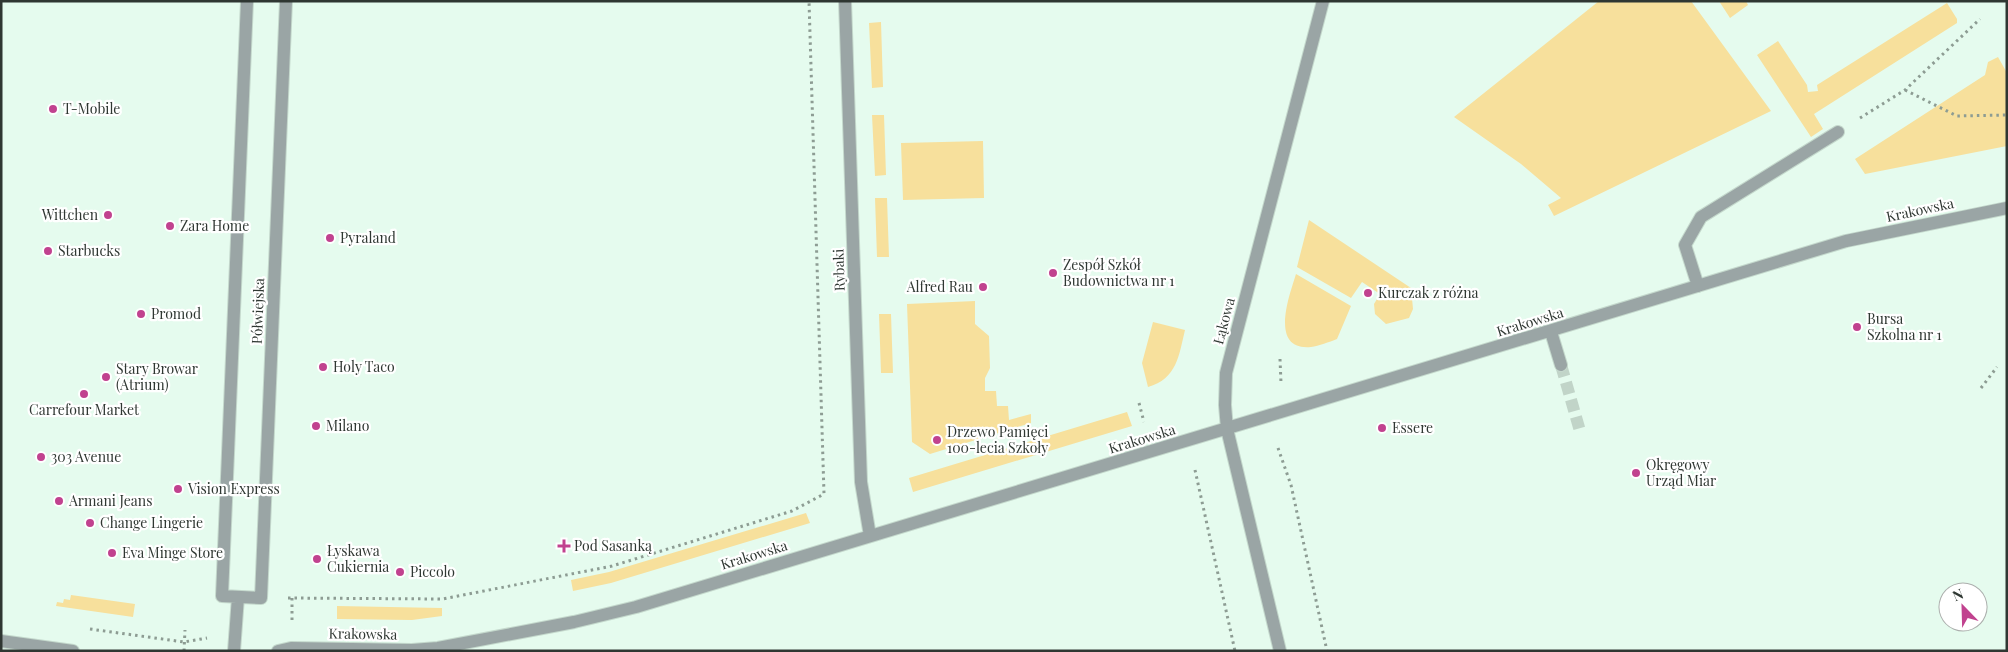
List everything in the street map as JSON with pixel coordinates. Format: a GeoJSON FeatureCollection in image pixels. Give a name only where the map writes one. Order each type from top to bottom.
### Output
{"type":"FeatureCollection","features":[{"type":"Feature","properties":{"kind":"street","name":"Półwiejska"},"geometry":{"type":"LineString","coordinates":[[238,597],[222,596],[247,1]]}},
{"type":"Feature","properties":{"kind":"street","name":"Półwiejska"},"geometry":{"type":"LineString","coordinates":[[261,598],[286,1]]}},
{"type":"Feature","properties":{"kind":"street","name":"Rybaki"},"geometry":{"type":"LineString","coordinates":[[845,1],[862,482],[870,536]]}},
{"type":"Feature","properties":{"kind":"street","name":"Łąkowa"},"geometry":{"type":"LineString","coordinates":[[1280,651],[1227,429],[1225,405],[1226,373],[1323,1]]}},
{"type":"Feature","properties":{"kind":"street"},"geometry":{"type":"LineString","coordinates":[[1698,286],[1685,245],[1701,218],[1838,132]]}},
{"type":"Feature","properties":{"kind":"street","name":"Krakowska"},"geometry":{"type":"LineString","coordinates":[[278,651],[291,648],[412,650],[438,648],[574,622],[636,607],[1551,332],[1846,241],[2007,208]]}},
{"type":"Feature","properties":{"kind":"street"},"geometry":{"type":"LineString","coordinates":[[1551,332],[1561,365]]}},
{"type":"Feature","properties":{"kind":"street"},"geometry":{"type":"LineString","coordinates":[[234,651],[238,597],[261,598]]}},
{"type":"Feature","properties":{"kind":"street"},"geometry":{"type":"LineString","coordinates":[[1,641],[34,648],[73,651]]}},
{"type":"Feature","properties":{"kind":"path"},"geometry":{"type":"LineString","coordinates":[[261,598],[443,599],[612,566],[792,511],[824,494],[809,1]]}},
{"type":"Feature","properties":{"kind":"path"},"geometry":{"type":"LineString","coordinates":[[1838,132],[1905,90],[1980,19]]}},
{"type":"Feature","properties":{"kind":"path"},"geometry":{"type":"LineString","coordinates":[[1905,90],[1957,116],[2007,115]]}},
{"type":"Feature","properties":{"kind":"path"},"geometry":{"type":"LineString","coordinates":[[1981,388],[1997,367]]}},
{"type":"Feature","properties":{"kind":"path"},"geometry":{"type":"LineString","coordinates":[[1139,402],[1144,422]]}},
{"type":"Feature","properties":{"kind":"path"},"geometry":{"type":"LineString","coordinates":[[1278,448],[1291,485],[1328,651]]}},
{"type":"Feature","properties":{"kind":"path"},"geometry":{"type":"LineString","coordinates":[[1194,470],[1235,651]]}},
{"type":"Feature","properties":{"kind":"path"},"geometry":{"type":"LineString","coordinates":[[80,628],[184,642],[208,638]]}},
{"type":"Feature","properties":{"kind":"path"},"geometry":{"type":"LineString","coordinates":[[184,651],[185,630]]}},
{"type":"Feature","properties":{"kind":"shaded area"},"geometry":{"type":"Polygon","coordinates":[[[1599,1],[1691,1],[1771,111],[1554,216],[1548,205],[1561,198],[1521,164],[1454,117],[1599,1]]]}},
{"type":"Feature","properties":{"kind":"shaded area"},"geometry":{"type":"Polygon","coordinates":[[[1719,1],[1746,1],[1748,5],[1730,18],[1719,1]]]}},
{"type":"Feature","properties":{"kind":"shaded area"},"geometry":{"type":"Polygon","coordinates":[[[1947,3],[1957,19],[1957,23],[1814,114],[1823,129],[1811,137],[1757,55],[1778,41],[1807,85],[1808,92],[1818,91],[1817,85],[1947,3]]]}},
{"type":"Feature","properties":{"kind":"shaded area"},"geometry":{"type":"Polygon","coordinates":[[[881,22],[883,87],[872,88],[869,23],[881,22]]]}},
{"type":"Feature","properties":{"kind":"shaded area"},"geometry":{"type":"Polygon","coordinates":[[[1998,57],[2007,73],[2007,146],[1865,174],[1855,159],[1985,75],[1988,62],[1998,57]]]}},
{"type":"Feature","properties":{"kind":"shaded area"},"geometry":{"type":"Polygon","coordinates":[[[872,115],[884,115],[886,175],[875,176],[872,115]]]}},
{"type":"Feature","properties":{"kind":"shaded area"},"geometry":{"type":"Polygon","coordinates":[[[983,141],[984,198],[903,200],[901,143],[983,141]]]}},
{"type":"Feature","properties":{"kind":"shaded area"},"geometry":{"type":"Polygon","coordinates":[[[875,198],[887,198],[889,257],[877,257],[875,198]]]}},
{"type":"Feature","properties":{"kind":"shaded area"},"geometry":{"type":"Polygon","coordinates":[[[1309,220],[1411,288],[1413,309],[1409,318],[1386,324],[1375,314],[1374,304],[1380,294],[1362,282],[1351,298],[1297,267],[1309,220]]]}},
{"type":"Feature","properties":{"kind":"shaded area"},"geometry":{"type":"Polygon","coordinates":[[[1296,274],[1351,306],[1337,339],[1311,347],[1298,346],[1290,340],[1286,331],[1285,320],[1296,274]]]}},
{"type":"Feature","properties":{"kind":"shaded area"},"geometry":{"type":"Polygon","coordinates":[[[975,301],[975,324],[989,336],[990,368],[985,378],[985,391],[996,391],[997,406],[1008,406],[1009,420],[1031,414],[1031,423],[930,454],[912,442],[907,304],[975,301]]]}},
{"type":"Feature","properties":{"kind":"shaded area"},"geometry":{"type":"Polygon","coordinates":[[[879,314],[891,314],[893,373],[881,373],[879,314]]]}},
{"type":"Feature","properties":{"kind":"shaded area"},"geometry":{"type":"Polygon","coordinates":[[[1153,322],[1185,330],[1178,357],[1171,372],[1158,383],[1148,387],[1142,363],[1153,322]]]}},
{"type":"Feature","properties":{"kind":"shaded area"},"geometry":{"type":"Polygon","coordinates":[[[1127,412],[1132,426],[913,492],[909,478],[1127,412]]]}},
{"type":"Feature","properties":{"kind":"shaded area"},"geometry":{"type":"Polygon","coordinates":[[[806,513],[810,523],[611,583],[573,591],[571,580],[609,572],[806,513]]]}},
{"type":"Feature","properties":{"kind":"shaded area"},"geometry":{"type":"Polygon","coordinates":[[[71,595],[135,604],[133,617],[56,606],[57,602],[63,603],[64,599],[70,600],[71,595]]]}},
{"type":"Feature","properties":{"kind":"shaded area"},"geometry":{"type":"Polygon","coordinates":[[[337,606],[442,608],[442,616],[412,620],[337,619],[337,606]]]}},
{"type":"Feature","properties":{"kind":"tunnel"},"geometry":{"type":"LineString","coordinates":[[1561,365],[1580,431]]}},
{"type":"Feature","properties":{"kind":"place","name":"T-Mobile"},"geometry":{"type":"Point","coordinates":[53,109]}},
{"type":"Feature","properties":{"kind":"place","name":"Wittchen"},"geometry":{"type":"Point","coordinates":[108,215]}},
{"type":"Feature","properties":{"kind":"place","name":"Zara Home"},"geometry":{"type":"Point","coordinates":[170,226]}},
{"type":"Feature","properties":{"kind":"place","name":"Pyraland"},"geometry":{"type":"Point","coordinates":[330,238]}},
{"type":"Feature","properties":{"kind":"place","name":"Starbucks"},"geometry":{"type":"Point","coordinates":[48,251]}},
{"type":"Feature","properties":{"kind":"place","name":"Zespół Szkół Budownictwa nr 1"},"geometry":{"type":"Point","coordinates":[1053,273]}},
{"type":"Feature","properties":{"kind":"place","name":"Alfred Rau"},"geometry":{"type":"Point","coordinates":[983,287]}},
{"type":"Feature","properties":{"kind":"place","name":"Kurczak z różna"},"geometry":{"type":"Point","coordinates":[1368,293]}},
{"type":"Feature","properties":{"kind":"place","name":"Promod"},"geometry":{"type":"Point","coordinates":[141,314]}},
{"type":"Feature","properties":{"kind":"place","name":"Bursa Szkolna nr 1"},"geometry":{"type":"Point","coordinates":[1857,327]}},
{"type":"Feature","properties":{"kind":"place","name":"Holy Taco"},"geometry":{"type":"Point","coordinates":[323,367]}},
{"type":"Feature","properties":{"kind":"place","name":"Stary Browar (Atrium)"},"geometry":{"type":"Point","coordinates":[106,377]}},
{"type":"Feature","properties":{"kind":"place","name":"Carrefour Market"},"geometry":{"type":"Point","coordinates":[84,394]}},
{"type":"Feature","properties":{"kind":"place","name":"Milano"},"geometry":{"type":"Point","coordinates":[316,426]}},
{"type":"Feature","properties":{"kind":"place","name":"Essere"},"geometry":{"type":"Point","coordinates":[1382,428]}},
{"type":"Feature","properties":{"kind":"place","name":"Drzewo Pamięci 100-lecia Szkoły"},"geometry":{"type":"Point","coordinates":[937,440]}},
{"type":"Feature","properties":{"kind":"place","name":"303 Avenue"},"geometry":{"type":"Point","coordinates":[41,457]}},
{"type":"Feature","properties":{"kind":"place","name":"Okręgowy Urząd Miar"},"geometry":{"type":"Point","coordinates":[1636,473]}},
{"type":"Feature","properties":{"kind":"place","name":"Vision Express"},"geometry":{"type":"Point","coordinates":[178,489]}},
{"type":"Feature","properties":{"kind":"place","name":"Armani Jeans"},"geometry":{"type":"Point","coordinates":[59,501]}},
{"type":"Feature","properties":{"kind":"place","name":"Change Lingerie"},"geometry":{"type":"Point","coordinates":[90,523]}},
{"type":"Feature","properties":{"kind":"place","name":"Pod Sasanką"},"geometry":{"type":"Point","coordinates":[564,546]}},
{"type":"Feature","properties":{"kind":"place","name":"Eva Minge Store"},"geometry":{"type":"Point","coordinates":[112,553]}},
{"type":"Feature","properties":{"kind":"place","name":"Łyskawa Cukiernia"},"geometry":{"type":"Point","coordinates":[317,559]}},
{"type":"Feature","properties":{"kind":"place","name":"Piccolo"},"geometry":{"type":"Point","coordinates":[400,572]}}]}
